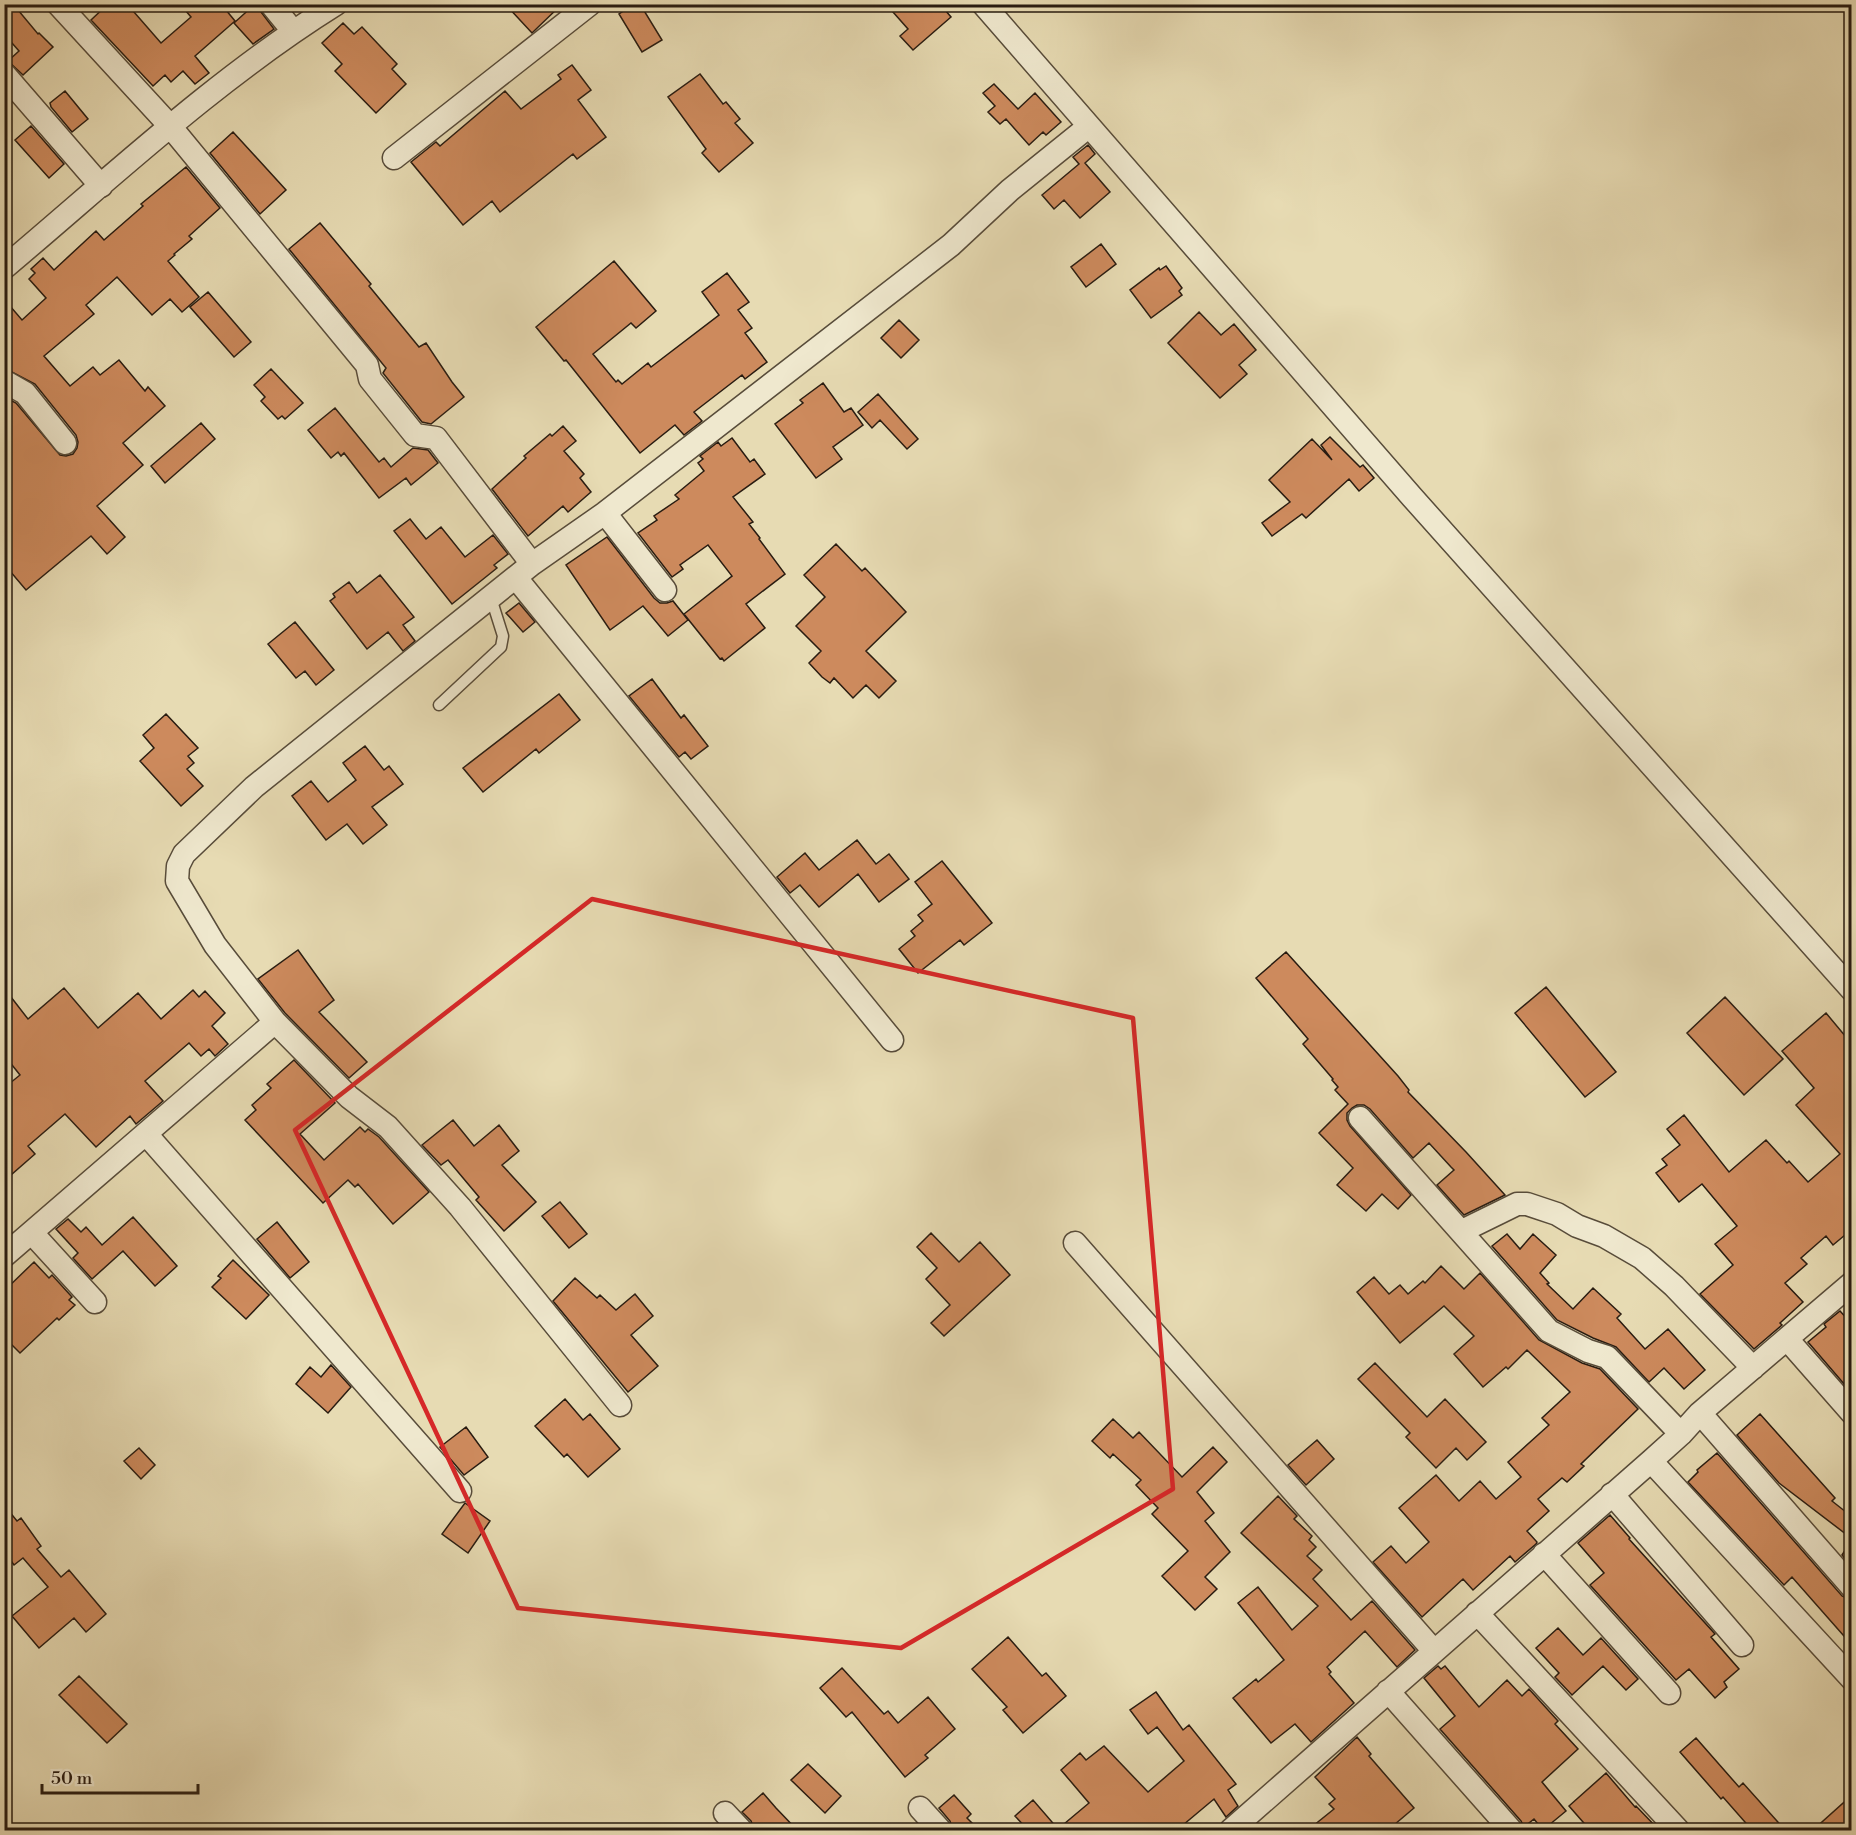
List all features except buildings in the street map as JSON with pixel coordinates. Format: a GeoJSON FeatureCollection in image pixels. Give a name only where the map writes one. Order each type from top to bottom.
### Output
{"type":"FeatureCollection","features":[{"type":"Feature","properties":{"kind":"street"},"geometry":{"type":"LineString","coordinates":[[58,4],[170,126],[367,365],[370,379],[415,435],[436,438],[524,571],[892,1040]]}},
{"type":"Feature","properties":{"kind":"street"},"geometry":{"type":"LineString","coordinates":[[271,4],[293,31]]}},
{"type":"Feature","properties":{"kind":"street"},"geometry":{"type":"LineString","coordinates":[[4,268],[170,126],[293,31],[336,4]]}},
{"type":"Feature","properties":{"kind":"street"},"geometry":{"type":"LineString","coordinates":[[394,158],[590,4]]}},
{"type":"Feature","properties":{"kind":"street"},"geometry":{"type":"LineString","coordinates":[[983,4],[1088,128],[1420,506],[1851,990]]}},
{"type":"Feature","properties":{"kind":"street"},"geometry":{"type":"LineString","coordinates":[[4,74],[101,186]]}},
{"type":"Feature","properties":{"kind":"street"},"geometry":{"type":"LineString","coordinates":[[620,1405],[460,1207],[388,1128],[349,1097],[275,1022],[215,945],[177,881],[178,866],[184,854],[254,787],[524,571],[605,513],[951,245],[1010,190],[1088,128]]}},
{"type":"Feature","properties":{"kind":"street"},"geometry":{"type":"LineString","coordinates":[[4,381],[25,393],[65,443]]}},
{"type":"Feature","properties":{"kind":"street"},"geometry":{"type":"LineString","coordinates":[[605,513],[665,590]]}},
{"type":"Feature","properties":{"kind":"street"},"geometry":{"type":"LineString","coordinates":[[4,1257],[275,1022]]}},
{"type":"Feature","properties":{"kind":"street"},"geometry":{"type":"LineString","coordinates":[[1360,1118],[1549,1330],[1588,1351],[1607,1357],[1681,1434]]}},
{"type":"Feature","properties":{"kind":"street"},"geometry":{"type":"LineString","coordinates":[[146,1134],[460,1491]]}},
{"type":"Feature","properties":{"kind":"street"},"geometry":{"type":"LineString","coordinates":[[1462,1231],[1517,1204],[1527,1204],[1557,1214],[1577,1226],[1604,1236],[1642,1258],[1674,1286],[1753,1368]]}},
{"type":"Feature","properties":{"kind":"street"},"geometry":{"type":"LineString","coordinates":[[32,1233],[94,1302]]}},
{"type":"Feature","properties":{"kind":"street"},"geometry":{"type":"LineString","coordinates":[[1075,1243],[1434,1651]]}},
{"type":"Feature","properties":{"kind":"street"},"geometry":{"type":"LineString","coordinates":[[1231,1830],[1651,1461],[1700,1413],[1851,1283]]}},
{"type":"Feature","properties":{"kind":"street"},"geometry":{"type":"LineString","coordinates":[[1787,1339],[1851,1413]]}},
{"type":"Feature","properties":{"kind":"street"},"geometry":{"type":"LineString","coordinates":[[1700,1413],[1851,1587]]}},
{"type":"Feature","properties":{"kind":"street"},"geometry":{"type":"LineString","coordinates":[[1651,1461],[1851,1679]]}},
{"type":"Feature","properties":{"kind":"street"},"geometry":{"type":"LineString","coordinates":[[1612,1494],[1742,1645]]}},
{"type":"Feature","properties":{"kind":"street"},"geometry":{"type":"LineString","coordinates":[[1544,1554],[1669,1693]]}},
{"type":"Feature","properties":{"kind":"street"},"geometry":{"type":"LineString","coordinates":[[1477,1613],[1678,1830]]}},
{"type":"Feature","properties":{"kind":"street"},"geometry":{"type":"LineString","coordinates":[[1388,1691],[1511,1830]]}},
{"type":"Feature","properties":{"kind":"street"},"geometry":{"type":"LineString","coordinates":[[920,1808],[940,1830]]}},
{"type":"Feature","properties":{"kind":"street"},"geometry":{"type":"LineString","coordinates":[[725,1813],[741,1830]]}},
{"type":"Feature","properties":{"kind":"lane"},"geometry":{"type":"LineString","coordinates":[[439,705],[501,647],[503,636],[491,598]]}},
{"type":"Feature","properties":{"kind":"highlighted area"},"geometry":{"type":"Polygon","coordinates":[[[592,899],[1133,1018],[1173,1489],[901,1648],[518,1608],[295,1130],[592,899]]]}}]}
